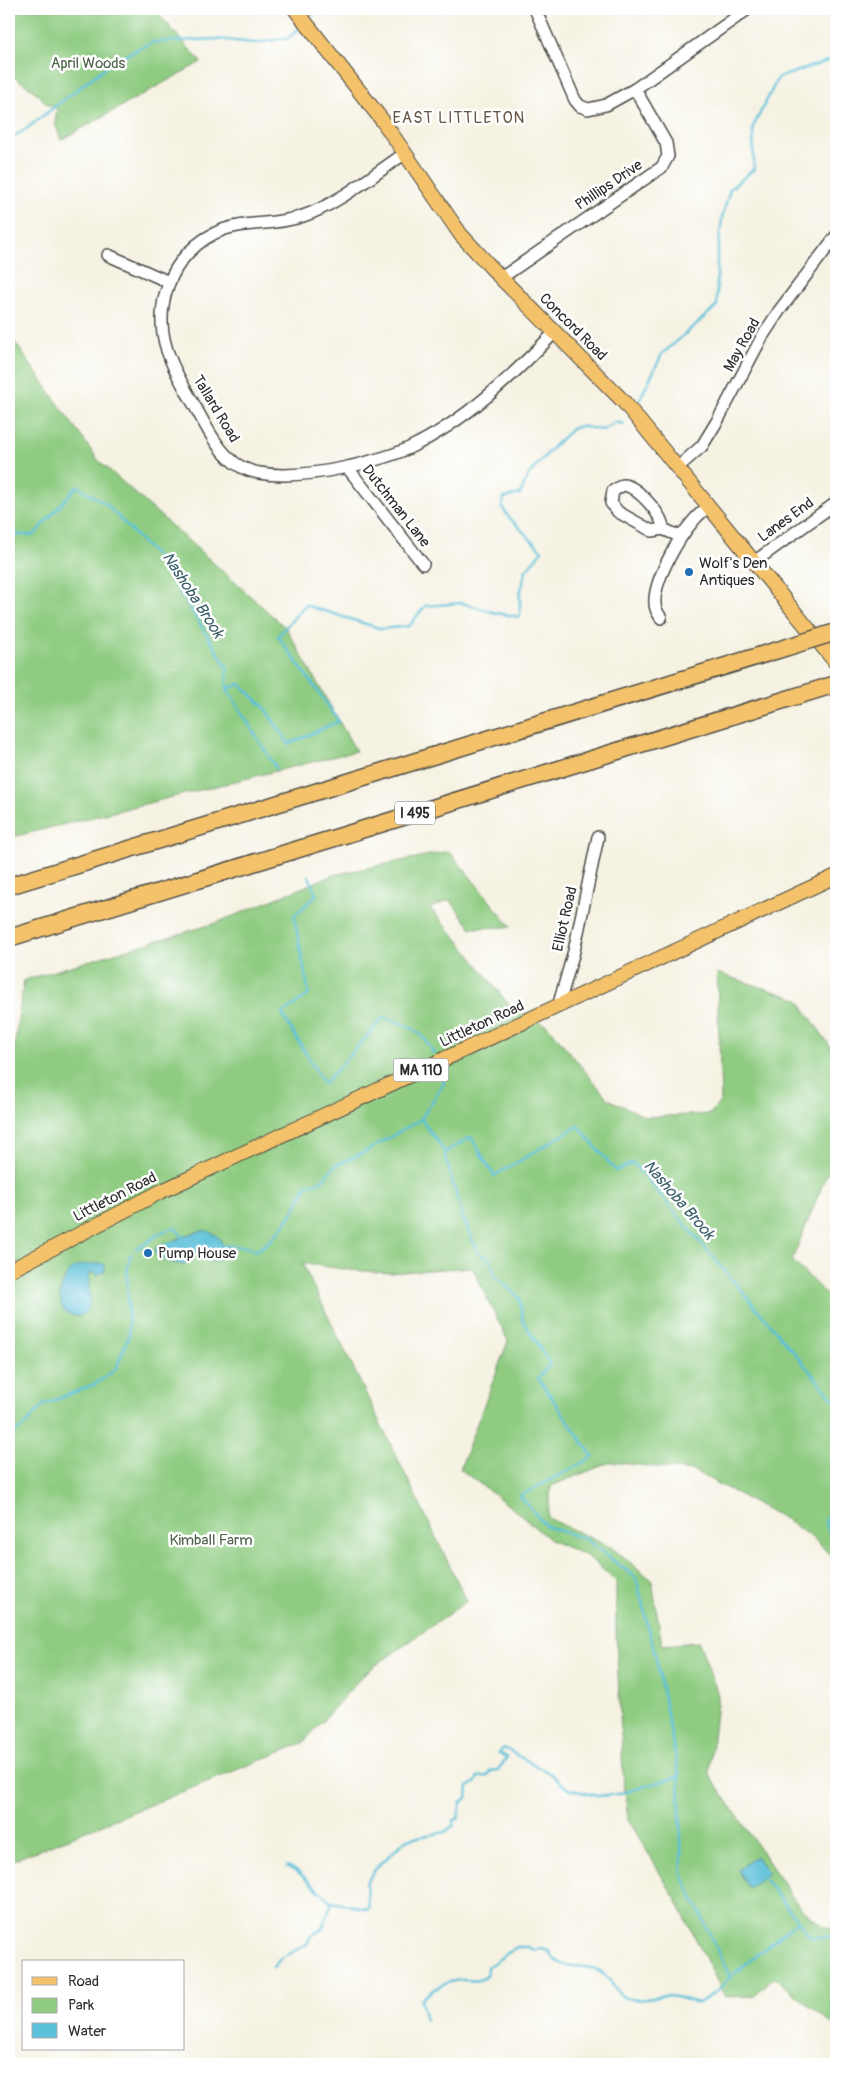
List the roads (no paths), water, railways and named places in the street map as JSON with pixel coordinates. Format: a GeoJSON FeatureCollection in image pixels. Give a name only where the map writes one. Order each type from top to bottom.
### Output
{"type":"FeatureCollection","features":[{"type":"Feature","properties":{"kind":"highway"},"geometry":{"type":"LineString","coordinates":[[9,886],[836,632]]}},
{"type":"Feature","properties":{"kind":"highway","name":"I 495"},"geometry":{"type":"LineString","coordinates":[[9,938],[829,686]]}},
{"type":"Feature","properties":{"kind":"main road","name":"Concord Road"},"geometry":{"type":"LineString","coordinates":[[295,9],[382,120],[461,234],[501,278],[624,402],[836,663]]}},
{"type":"Feature","properties":{"kind":"main road","name":"Littleton Road"},"geometry":{"type":"LineString","coordinates":[[9,1271],[162,1191],[836,876]]}},
{"type":"Feature","properties":{"kind":"street"},"geometry":{"type":"LineString","coordinates":[[535,9],[575,100],[580,106],[588,109],[600,107],[635,90],[748,9]]}},
{"type":"Feature","properties":{"kind":"street","name":"Phillips Drive"},"geometry":{"type":"LineString","coordinates":[[501,278],[662,167],[668,156],[666,143],[635,90]]}},
{"type":"Feature","properties":{"kind":"street","name":"Tallard Road"},"geometry":{"type":"LineString","coordinates":[[404,154],[316,211],[291,219],[238,225],[213,234],[187,254],[169,282],[162,314],[165,346],[174,369],[206,427],[224,453],[243,468],[260,473],[316,473],[347,467],[408,449],[437,432],[499,387],[555,332]]}},
{"type":"Feature","properties":{"kind":"street","name":"May Road"},"geometry":{"type":"LineString","coordinates":[[677,468],[702,446],[723,411],[762,337],[779,311],[836,236]]}},
{"type":"Feature","properties":{"kind":"street"},"geometry":{"type":"LineString","coordinates":[[108,255],[169,282]]}},
{"type":"Feature","properties":{"kind":"street","name":"Dutchman Lane"},"geometry":{"type":"LineString","coordinates":[[347,467],[423,564]]}},
{"type":"Feature","properties":{"kind":"street"},"geometry":{"type":"LineString","coordinates":[[663,529],[660,517],[635,488],[623,485],[613,491],[611,503],[618,512],[652,531],[663,529],[682,537]]}},
{"type":"Feature","properties":{"kind":"street","name":"Lanes End"},"geometry":{"type":"LineString","coordinates":[[754,562],[836,503]]}},
{"type":"Feature","properties":{"kind":"street"},"geometry":{"type":"LineString","coordinates":[[662,618],[655,606],[656,592],[661,577],[682,537],[695,518],[708,507]]}},
{"type":"Feature","properties":{"kind":"street","name":"Elliot Road"},"geometry":{"type":"LineString","coordinates":[[558,1007],[574,951],[598,837]]}},
{"type":"Feature","properties":{"kind":"water"},"geometry":{"type":"Polygon","coordinates":[[[205,1230],[215,1235],[221,1241],[222,1249],[218,1260],[210,1261],[199,1250],[184,1265],[169,1262],[156,1255],[155,1249],[157,1247],[205,1230]]]}},
{"type":"Feature","properties":{"kind":"water"},"geometry":{"type":"Polygon","coordinates":[[[101,1263],[105,1265],[105,1271],[98,1275],[91,1272],[89,1278],[89,1307],[80,1316],[71,1315],[61,1305],[60,1297],[64,1280],[68,1273],[77,1266],[101,1263]]]}},
{"type":"Feature","properties":{"kind":"water"},"geometry":{"type":"Polygon","coordinates":[[[756,1856],[768,1873],[748,1888],[738,1870],[756,1856]]]}},
{"type":"Feature","properties":{"kind":"waterway"},"geometry":{"type":"LineString","coordinates":[[313,15],[319,9]]}},
{"type":"Feature","properties":{"kind":"waterway"},"geometry":{"type":"LineString","coordinates":[[9,139],[26,129],[115,60],[153,42],[217,39],[255,43],[289,38],[299,28]]}},
{"type":"Feature","properties":{"kind":"waterway"},"geometry":{"type":"LineString","coordinates":[[637,405],[662,354],[717,306],[717,258],[722,218],[730,189],[754,169],[753,127],[778,78],[836,58]]}},
{"type":"Feature","properties":{"kind":"waterway"},"geometry":{"type":"LineString","coordinates":[[227,689],[240,684],[264,707],[289,744],[339,721],[278,636],[305,605],[382,629],[409,626],[425,606],[462,603],[496,613],[520,617],[520,594],[526,570],[542,551],[507,515],[502,506],[504,498],[520,494],[530,473],[572,429],[580,426],[603,430],[615,422],[624,424]]}},
{"type":"Feature","properties":{"kind":"waterway","name":"Nashoba Brook"},"geometry":{"type":"LineString","coordinates":[[9,535],[34,535],[77,486],[106,504],[162,563],[227,667],[227,689],[276,768]]}},
{"type":"Feature","properties":{"kind":"waterway","name":"Nashoba Brook"},"geometry":{"type":"LineString","coordinates":[[309,876],[316,895],[294,916],[309,994],[282,1014],[324,1084],[384,1017],[414,1030],[424,1039],[434,1054]]}},
{"type":"Feature","properties":{"kind":"waterway","name":"Nashoba Brook"},"geometry":{"type":"LineString","coordinates":[[440,1069],[444,1083],[421,1119],[445,1152],[471,1137],[494,1176],[578,1126],[616,1171],[633,1163],[836,1402]]}},
{"type":"Feature","properties":{"kind":"waterway"},"geometry":{"type":"LineString","coordinates":[[219,1245],[248,1247],[255,1251],[272,1239],[279,1231],[307,1185],[321,1181],[336,1165],[365,1152],[421,1119]]}},
{"type":"Feature","properties":{"kind":"waterway"},"geometry":{"type":"LineString","coordinates":[[445,1152],[464,1220],[478,1253],[490,1259],[495,1276],[519,1297],[523,1321],[550,1364],[538,1378],[593,1457],[520,1496],[546,1526],[585,1539],[636,1578],[656,1658],[679,1775],[682,1875],[730,1977],[798,1921],[810,1937],[833,1937],[836,1939]]}},
{"type":"Feature","properties":{"kind":"waterway"},"geometry":{"type":"LineString","coordinates":[[136,1249],[169,1229],[175,1228],[185,1239]]}},
{"type":"Feature","properties":{"kind":"waterway"},"geometry":{"type":"LineString","coordinates":[[9,1435],[22,1428],[43,1405],[97,1383],[116,1369],[129,1335],[127,1271],[131,1254]]}},
{"type":"Feature","properties":{"kind":"waterway","name":"Nashoba Brook"},"geometry":{"type":"LineString","coordinates":[[836,1493],[825,1522],[836,1547]]}},
{"type":"Feature","properties":{"kind":"waterway"},"geometry":{"type":"LineString","coordinates":[[287,1866],[296,1870],[332,1902],[369,1909],[366,1883],[377,1867],[407,1839],[445,1832],[454,1825],[454,1820],[458,1819],[461,1802],[467,1798],[468,1787],[475,1783],[478,1777],[488,1776],[490,1771],[498,1770],[507,1757],[498,1753],[504,1748],[551,1774],[568,1789],[598,1796],[619,1794],[679,1776]]}},
{"type":"Feature","properties":{"kind":"waterway"},"geometry":{"type":"LineString","coordinates":[[763,1877],[798,1921]]}},
{"type":"Feature","properties":{"kind":"waterway"},"geometry":{"type":"LineString","coordinates":[[273,1967],[282,1957],[306,1945],[311,1936],[322,1929],[332,1902]]}},
{"type":"Feature","properties":{"kind":"waterway"},"geometry":{"type":"LineString","coordinates":[[426,2020],[421,2000],[429,1993],[449,1982],[460,1980],[476,1981],[486,1976],[489,1966],[517,1947],[549,1951],[553,1958],[565,1965],[593,1968],[600,1971],[605,1974],[620,1994],[635,2000],[668,1996],[699,2003],[717,1991],[730,1977]]}},
{"type":"Feature","properties":{"kind":"place","name":"Wolf's Den Antiques"},"geometry":{"type":"Point","coordinates":[689,572]}},
{"type":"Feature","properties":{"kind":"place","name":"Pump House"},"geometry":{"type":"Point","coordinates":[148,1253]}},
{"type":"Feature","properties":{"kind":"district","name":"EAST LITTLETON"},"geometry":{"type":"Point","coordinates":[459,118]}},
{"type":"Feature","properties":{"kind":"park label","name":"April Woods"},"geometry":{"type":"Point","coordinates":[88,63]}},
{"type":"Feature","properties":{"kind":"park label","name":"Kimball Farm"},"geometry":{"type":"Point","coordinates":[211,1540]}}]}
